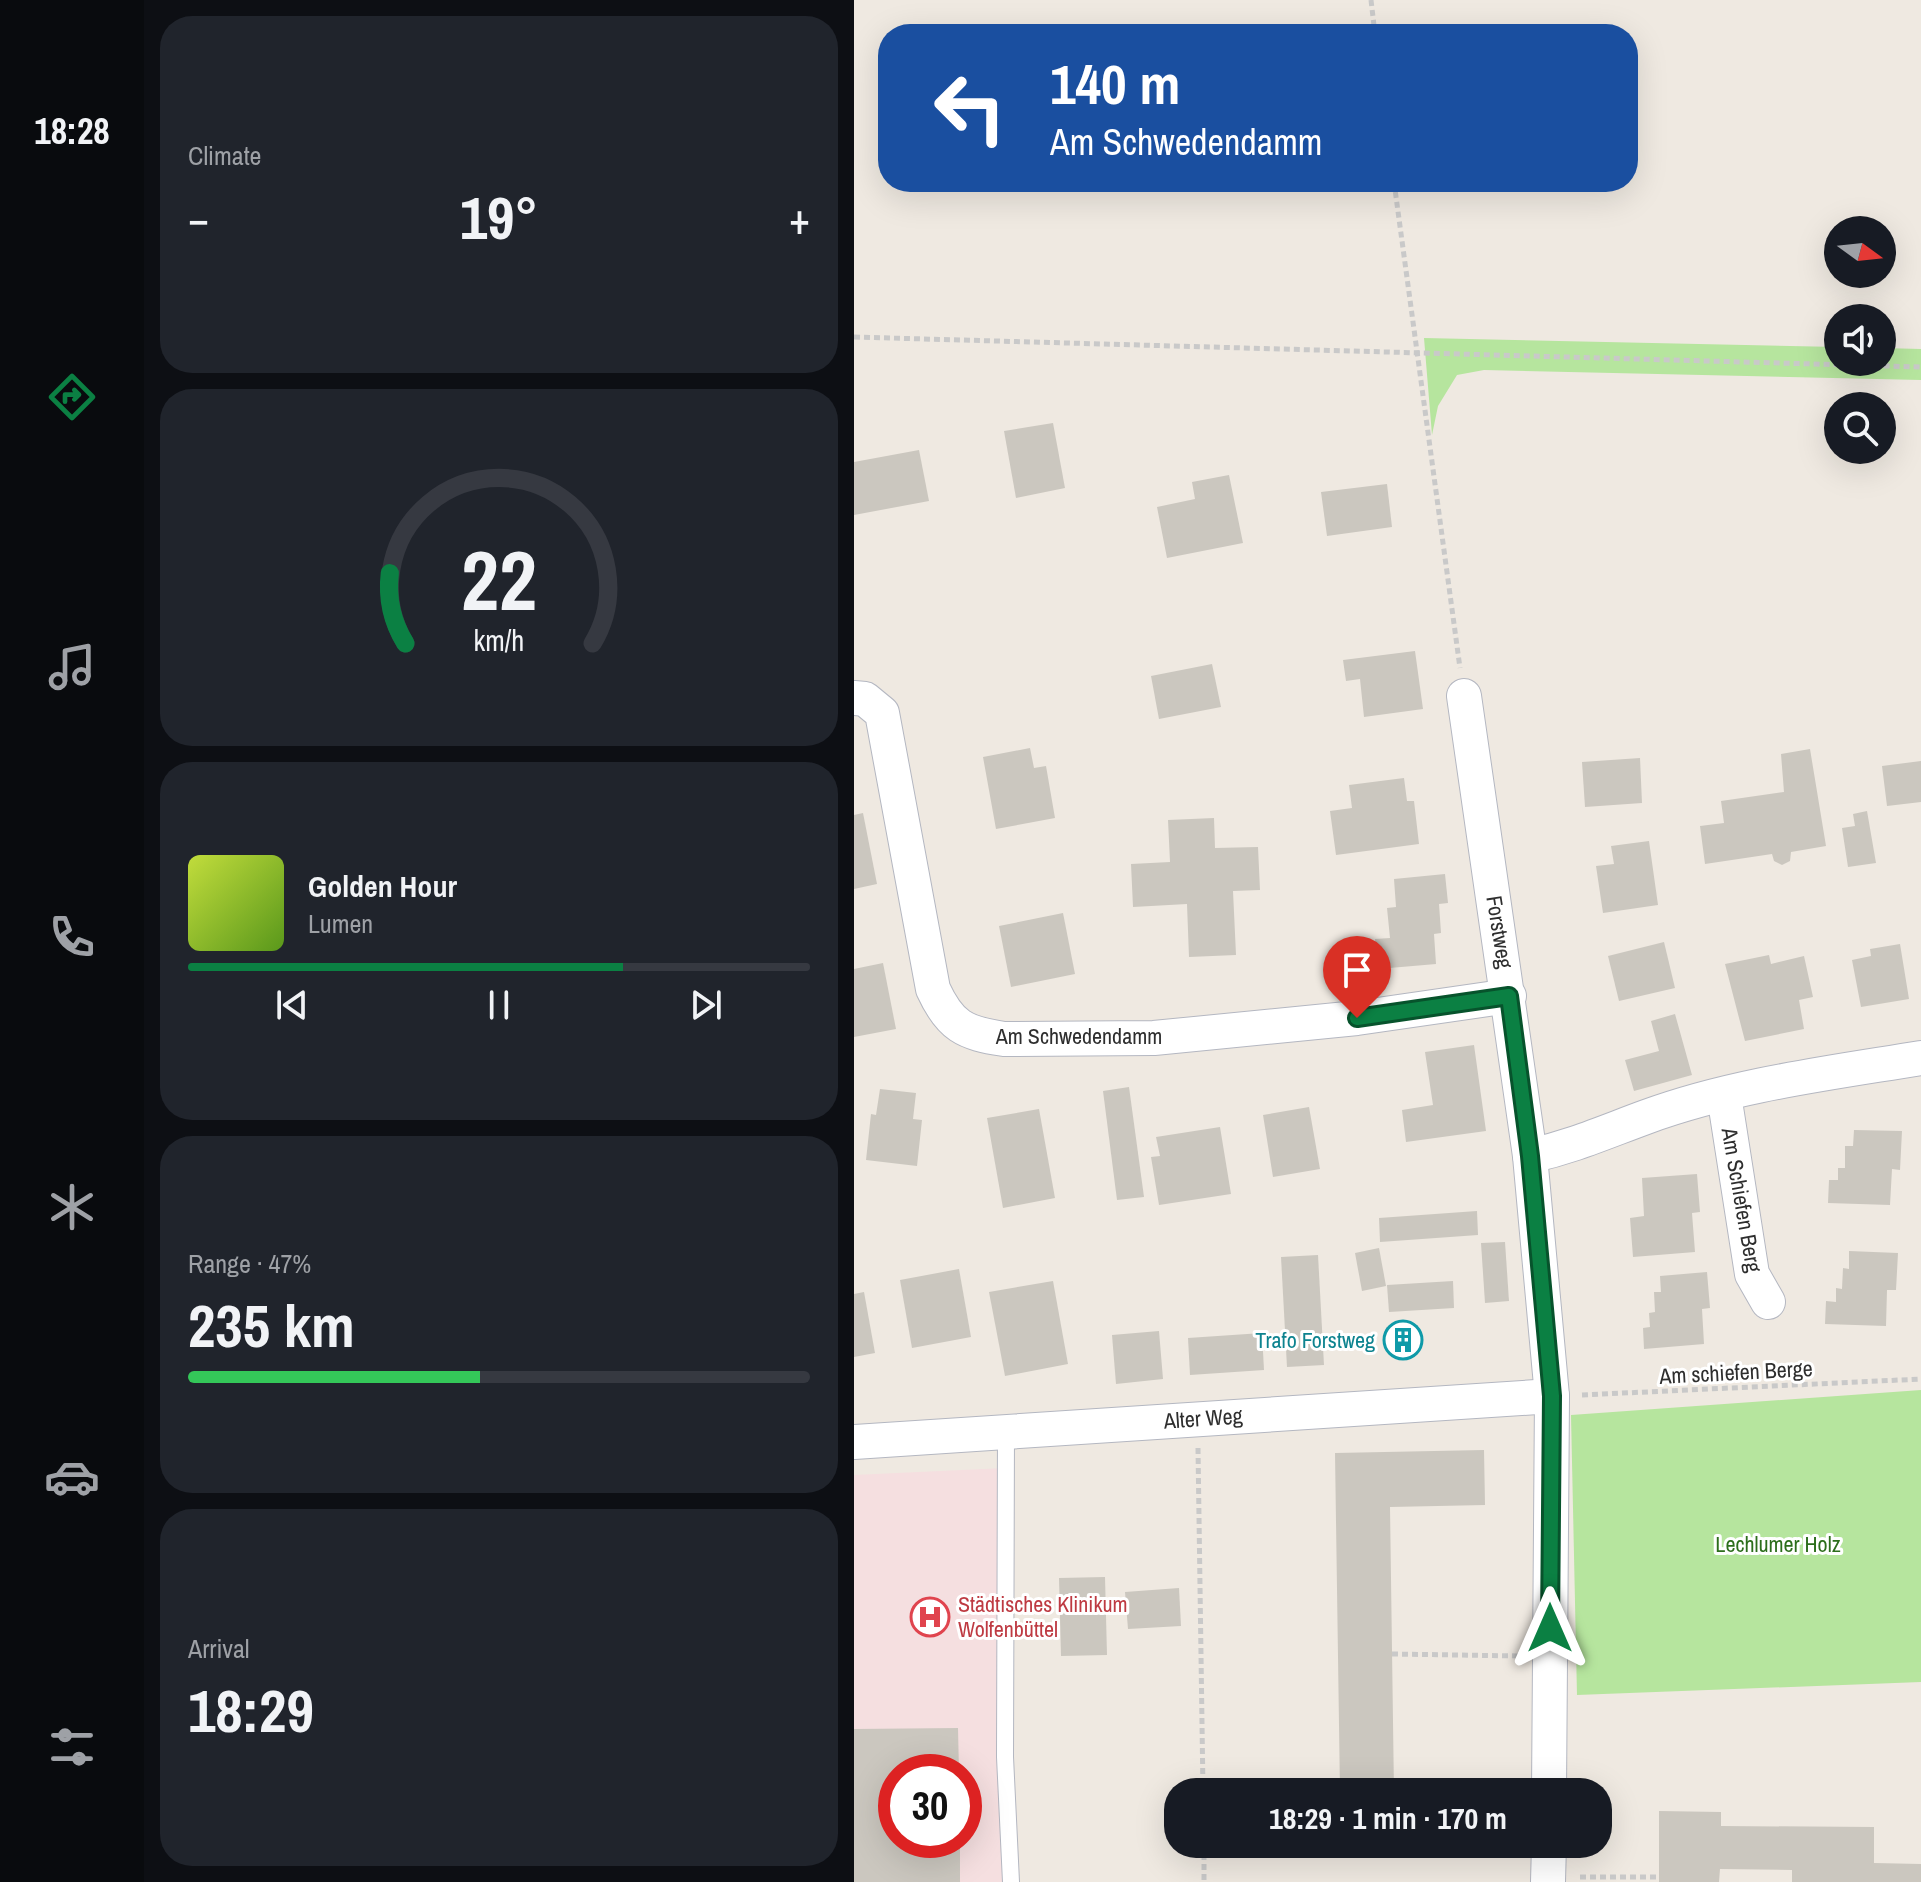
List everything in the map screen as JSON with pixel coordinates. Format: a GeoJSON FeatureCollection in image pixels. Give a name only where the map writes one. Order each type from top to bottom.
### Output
{"type":"FeatureCollection","features":[{"type":"Feature","properties":{"kind":"street","name":"Forstweg"},"geometry":{"type":"LineString","coordinates":[[1464,696],[1530,1156],[1552,1396],[1549,1778]]}},
{"type":"Feature","properties":{"kind":"street","name":"Am Schwedendamm"},"geometry":{"type":"LineString","coordinates":[[854,698],[865,699],[882,713],[933,989],[944,1013],[958,1026],[981,1035],[1004,1039],[1154,1038],[1357,1018],[1509,996]]}},
{"type":"Feature","properties":{"kind":"street","name":"Am Schiefen Berg"},"geometry":{"type":"LineString","coordinates":[[1530,1156],[1576,1146],[1646,1117],[1724,1095],[1921,1058]]}},
{"type":"Feature","properties":{"kind":"street","name":"Am Schiefen Berg"},"geometry":{"type":"LineString","coordinates":[[1724,1095],[1752,1274],[1768,1302]]}},
{"type":"Feature","properties":{"kind":"street","name":"Alter Weg"},"geometry":{"type":"LineString","coordinates":[[854,1442],[1552,1396]]}},
{"type":"Feature","properties":{"kind":"lane"},"geometry":{"type":"LineString","coordinates":[[1006,1430],[1005,1757],[1011,1882]]}},
{"type":"Feature","properties":{"kind":"path"},"geometry":{"type":"LineString","coordinates":[[1371,0],[1374,24]]}},
{"type":"Feature","properties":{"kind":"path"},"geometry":{"type":"LineString","coordinates":[[1395,192],[1415,355],[1464,696]]}},
{"type":"Feature","properties":{"kind":"path"},"geometry":{"type":"LineString","coordinates":[[854,337],[1373,349],[1415,355],[1921,367]]}},
{"type":"Feature","properties":{"kind":"path","name":"Am schiefen Berge"},"geometry":{"type":"LineString","coordinates":[[1552,1396],[1921,1379]]}},
{"type":"Feature","properties":{"kind":"path"},"geometry":{"type":"LineString","coordinates":[[1197,1419],[1203,1778]]}},
{"type":"Feature","properties":{"kind":"path"},"geometry":{"type":"LineString","coordinates":[[1392,1654],[1550,1656]]}},
{"type":"Feature","properties":{"kind":"path"},"geometry":{"type":"LineString","coordinates":[[1204,1858],[1204,1882]]}},
{"type":"Feature","properties":{"kind":"path"},"geometry":{"type":"LineString","coordinates":[[1548,1868],[1659,1877]]}},
{"type":"Feature","properties":{"kind":"shaded area","name":"Städtisches Klinikum Wolfenbüttel"},"geometry":{"type":"Polygon","coordinates":[[[1005,1468],[1011,1882],[854,1882],[854,1475],[1005,1468]]]}},
{"type":"Feature","properties":{"kind":"green space"},"geometry":{"type":"Polygon","coordinates":[[[1424,338],[1824,347],[1824,376],[1896,376],[1896,348],[1921,349],[1921,380],[1484,370],[1457,375],[1438,406],[1432,435],[1424,338]]]}},
{"type":"Feature","properties":{"kind":"green space","name":"Lechlumer Holz"},"geometry":{"type":"Polygon","coordinates":[[[1921,1390],[1921,1682],[1577,1695],[1571,1415],[1921,1390]]]}},
{"type":"Feature","properties":{"kind":"building"},"geometry":{"type":"Polygon","coordinates":[[[1053,423],[1065,488],[1016,498],[1004,431],[1053,423]]]}},
{"type":"Feature","properties":{"kind":"building"},"geometry":{"type":"Polygon","coordinates":[[[919,450],[929,501],[854,515],[854,462],[919,450]]]}},
{"type":"Feature","properties":{"kind":"building"},"geometry":{"type":"Polygon","coordinates":[[[1229,475],[1243,543],[1167,558],[1157,507],[1195,499],[1192,482],[1229,475]]]}},
{"type":"Feature","properties":{"kind":"building"},"geometry":{"type":"Polygon","coordinates":[[[1387,484],[1392,527],[1327,536],[1321,492],[1387,484]]]}},
{"type":"Feature","properties":{"kind":"building"},"geometry":{"type":"Polygon","coordinates":[[[1415,651],[1423,709],[1364,717],[1360,679],[1346,681],[1343,660],[1415,651]]]}},
{"type":"Feature","properties":{"kind":"building"},"geometry":{"type":"Polygon","coordinates":[[[1212,664],[1221,707],[1159,719],[1151,676],[1212,664]]]}},
{"type":"Feature","properties":{"kind":"building"},"geometry":{"type":"Polygon","coordinates":[[[1030,748],[1034,768],[1046,766],[1055,818],[996,829],[983,757],[1030,748]]]}},
{"type":"Feature","properties":{"kind":"building"},"geometry":{"type":"Polygon","coordinates":[[[1810,749],[1826,846],[1791,852],[1790,861],[1782,865],[1774,861],[1772,854],[1705,864],[1700,826],[1724,823],[1721,801],[1784,792],[1781,754],[1810,749]]]}},
{"type":"Feature","properties":{"kind":"building"},"geometry":{"type":"Polygon","coordinates":[[[1640,758],[1642,803],[1585,807],[1582,762],[1640,758]]]}},
{"type":"Feature","properties":{"kind":"building"},"geometry":{"type":"Polygon","coordinates":[[[1921,761],[1921,802],[1887,806],[1882,766],[1921,761]]]}},
{"type":"Feature","properties":{"kind":"building"},"geometry":{"type":"Polygon","coordinates":[[[1404,778],[1407,801],[1414,801],[1419,844],[1336,855],[1330,811],[1352,808],[1349,785],[1404,778]]]}},
{"type":"Feature","properties":{"kind":"building"},"geometry":{"type":"Polygon","coordinates":[[[1867,811],[1876,863],[1848,867],[1842,828],[1855,826],[1853,814],[1867,811]]]}},
{"type":"Feature","properties":{"kind":"building"},"geometry":{"type":"Polygon","coordinates":[[[863,813],[877,884],[854,889],[854,815],[863,813]]]}},
{"type":"Feature","properties":{"kind":"building"},"geometry":{"type":"Polygon","coordinates":[[[1214,818],[1215,848],[1258,847],[1260,890],[1233,891],[1236,955],[1189,957],[1187,904],[1133,907],[1131,864],[1170,862],[1168,820],[1214,818]]]}},
{"type":"Feature","properties":{"kind":"building"},"geometry":{"type":"Polygon","coordinates":[[[1649,841],[1658,905],[1603,913],[1596,866],[1614,864],[1611,846],[1649,841]]]}},
{"type":"Feature","properties":{"kind":"building"},"geometry":{"type":"Polygon","coordinates":[[[1445,874],[1448,903],[1439,904],[1441,933],[1434,934],[1436,964],[1378,969],[1375,939],[1390,938],[1387,908],[1396,907],[1394,879],[1445,874]]]}},
{"type":"Feature","properties":{"kind":"building"},"geometry":{"type":"Polygon","coordinates":[[[1063,913],[1075,974],[1011,987],[999,926],[1063,913]]]}},
{"type":"Feature","properties":{"kind":"building"},"geometry":{"type":"Polygon","coordinates":[[[1664,942],[1675,988],[1619,1001],[1608,956],[1664,942]]]}},
{"type":"Feature","properties":{"kind":"building"},"geometry":{"type":"Polygon","coordinates":[[[1900,944],[1909,999],[1861,1007],[1852,960],[1871,956],[1870,949],[1900,944]]]}},
{"type":"Feature","properties":{"kind":"building"},"geometry":{"type":"Polygon","coordinates":[[[1769,955],[1771,964],[1804,956],[1813,997],[1799,1000],[1804,1029],[1745,1041],[1725,964],[1769,955]]]}},
{"type":"Feature","properties":{"kind":"building"},"geometry":{"type":"Polygon","coordinates":[[[883,963],[896,1029],[854,1037],[854,969],[883,963]]]}},
{"type":"Feature","properties":{"kind":"building"},"geometry":{"type":"Polygon","coordinates":[[[1675,1014],[1692,1075],[1634,1091],[1625,1060],[1659,1051],[1651,1021],[1675,1014]]]}},
{"type":"Feature","properties":{"kind":"building"},"geometry":{"type":"Polygon","coordinates":[[[1474,1045],[1486,1131],[1406,1142],[1402,1110],[1433,1105],[1425,1052],[1474,1045]]]}},
{"type":"Feature","properties":{"kind":"building"},"geometry":{"type":"Polygon","coordinates":[[[1129,1087],[1144,1197],[1117,1200],[1103,1091],[1129,1087]]]}},
{"type":"Feature","properties":{"kind":"building"},"geometry":{"type":"Polygon","coordinates":[[[880,1089],[916,1093],[913,1119],[922,1120],[917,1166],[866,1160],[871,1114],[876,1115],[880,1089]]]}},
{"type":"Feature","properties":{"kind":"building"},"geometry":{"type":"Polygon","coordinates":[[[1309,1107],[1320,1169],[1273,1177],[1263,1115],[1309,1107]]]}},
{"type":"Feature","properties":{"kind":"building"},"geometry":{"type":"Polygon","coordinates":[[[1039,1109],[1055,1198],[1003,1208],[987,1118],[1039,1109]]]}},
{"type":"Feature","properties":{"kind":"building"},"geometry":{"type":"Polygon","coordinates":[[[1220,1127],[1231,1194],[1159,1205],[1151,1157],[1160,1156],[1156,1137],[1220,1127]]]}},
{"type":"Feature","properties":{"kind":"building"},"geometry":{"type":"Polygon","coordinates":[[[1854,1130],[1902,1131],[1900,1170],[1892,1169],[1890,1205],[1828,1203],[1829,1180],[1838,1180],[1838,1168],[1845,1168],[1845,1146],[1853,1146],[1854,1130]]]}},
{"type":"Feature","properties":{"kind":"building"},"geometry":{"type":"Polygon","coordinates":[[[1697,1174],[1700,1212],[1692,1213],[1695,1252],[1633,1257],[1630,1218],[1644,1216],[1642,1178],[1697,1174]]]}},
{"type":"Feature","properties":{"kind":"building"},"geometry":{"type":"Polygon","coordinates":[[[1477,1211],[1478,1235],[1380,1242],[1379,1218],[1477,1211]]]}},
{"type":"Feature","properties":{"kind":"building"},"geometry":{"type":"Polygon","coordinates":[[[1505,1242],[1509,1301],[1485,1303],[1481,1243],[1505,1242]]]}},
{"type":"Feature","properties":{"kind":"building"},"geometry":{"type":"Polygon","coordinates":[[[1379,1248],[1386,1286],[1362,1291],[1355,1253],[1379,1248]]]}},
{"type":"Feature","properties":{"kind":"building"},"geometry":{"type":"Polygon","coordinates":[[[1849,1251],[1898,1253],[1896,1290],[1887,1290],[1886,1326],[1825,1324],[1826,1301],[1836,1302],[1836,1288],[1842,1289],[1843,1268],[1849,1269],[1849,1251]]]}},
{"type":"Feature","properties":{"kind":"building"},"geometry":{"type":"Polygon","coordinates":[[[1318,1255],[1324,1365],[1287,1367],[1281,1257],[1318,1255]]]}},
{"type":"Feature","properties":{"kind":"building"},"geometry":{"type":"Polygon","coordinates":[[[959,1269],[971,1337],[912,1348],[900,1280],[959,1269]]]}},
{"type":"Feature","properties":{"kind":"building"},"geometry":{"type":"Polygon","coordinates":[[[1707,1272],[1710,1308],[1702,1309],[1704,1344],[1644,1349],[1643,1328],[1650,1327],[1649,1313],[1655,1312],[1654,1292],[1661,1292],[1660,1276],[1707,1272]]]}},
{"type":"Feature","properties":{"kind":"building"},"geometry":{"type":"Polygon","coordinates":[[[1053,1281],[1068,1364],[1005,1376],[989,1292],[1053,1281]]]}},
{"type":"Feature","properties":{"kind":"building"},"geometry":{"type":"Polygon","coordinates":[[[1453,1281],[1454,1308],[1389,1312],[1387,1285],[1453,1281]]]}},
{"type":"Feature","properties":{"kind":"building"},"geometry":{"type":"Polygon","coordinates":[[[864,1292],[875,1353],[854,1357],[854,1294],[864,1292]]]}},
{"type":"Feature","properties":{"kind":"building","name":"Trafo Forstweg"},"geometry":{"type":"Polygon","coordinates":[[[1418,1325],[1419,1352],[1388,1354],[1386,1327],[1418,1325]]]}},
{"type":"Feature","properties":{"kind":"building"},"geometry":{"type":"Polygon","coordinates":[[[1159,1331],[1163,1379],[1116,1384],[1112,1335],[1159,1331]]]}},
{"type":"Feature","properties":{"kind":"building"},"geometry":{"type":"Polygon","coordinates":[[[1262,1333],[1264,1370],[1190,1375],[1188,1338],[1262,1333]]]}},
{"type":"Feature","properties":{"kind":"building"},"geometry":{"type":"Polygon","coordinates":[[[1484,1450],[1485,1505],[1390,1507],[1394,1778],[1340,1778],[1335,1453],[1484,1450]]]}},
{"type":"Feature","properties":{"kind":"building"},"geometry":{"type":"Polygon","coordinates":[[[1105,1577],[1107,1655],[1061,1656],[1059,1578],[1105,1577]]]}},
{"type":"Feature","properties":{"kind":"building"},"geometry":{"type":"Polygon","coordinates":[[[1179,1588],[1181,1626],[1128,1629],[1125,1592],[1179,1588]]]}},
{"type":"Feature","properties":{"kind":"building"},"geometry":{"type":"Polygon","coordinates":[[[958,1728],[959,1754],[878,1754],[878,1858],[960,1858],[960,1882],[854,1882],[854,1729],[958,1728]]]}},
{"type":"Feature","properties":{"kind":"building"},"geometry":{"type":"Polygon","coordinates":[[[1659,1811],[1721,1812],[1721,1826],[1874,1827],[1874,1863],[1921,1864],[1921,1882],[1792,1882],[1792,1870],[1720,1869],[1719,1882],[1659,1882],[1659,1811]]]}},
{"type":"Feature","properties":{"kind":"place","name":"Trafo Forstweg"},"geometry":{"type":"Point","coordinates":[1403,1340]}},
{"type":"Feature","properties":{"kind":"place","name":"Städtisches Klinikum Wolfenbüttel"},"geometry":{"type":"Point","coordinates":[930,1617]}},
{"type":"Feature","properties":{"kind":"route"},"geometry":{"type":"LineString","coordinates":[[1357,1018],[1509,996],[1530,1156],[1552,1396],[1550,1628]]}}]}
